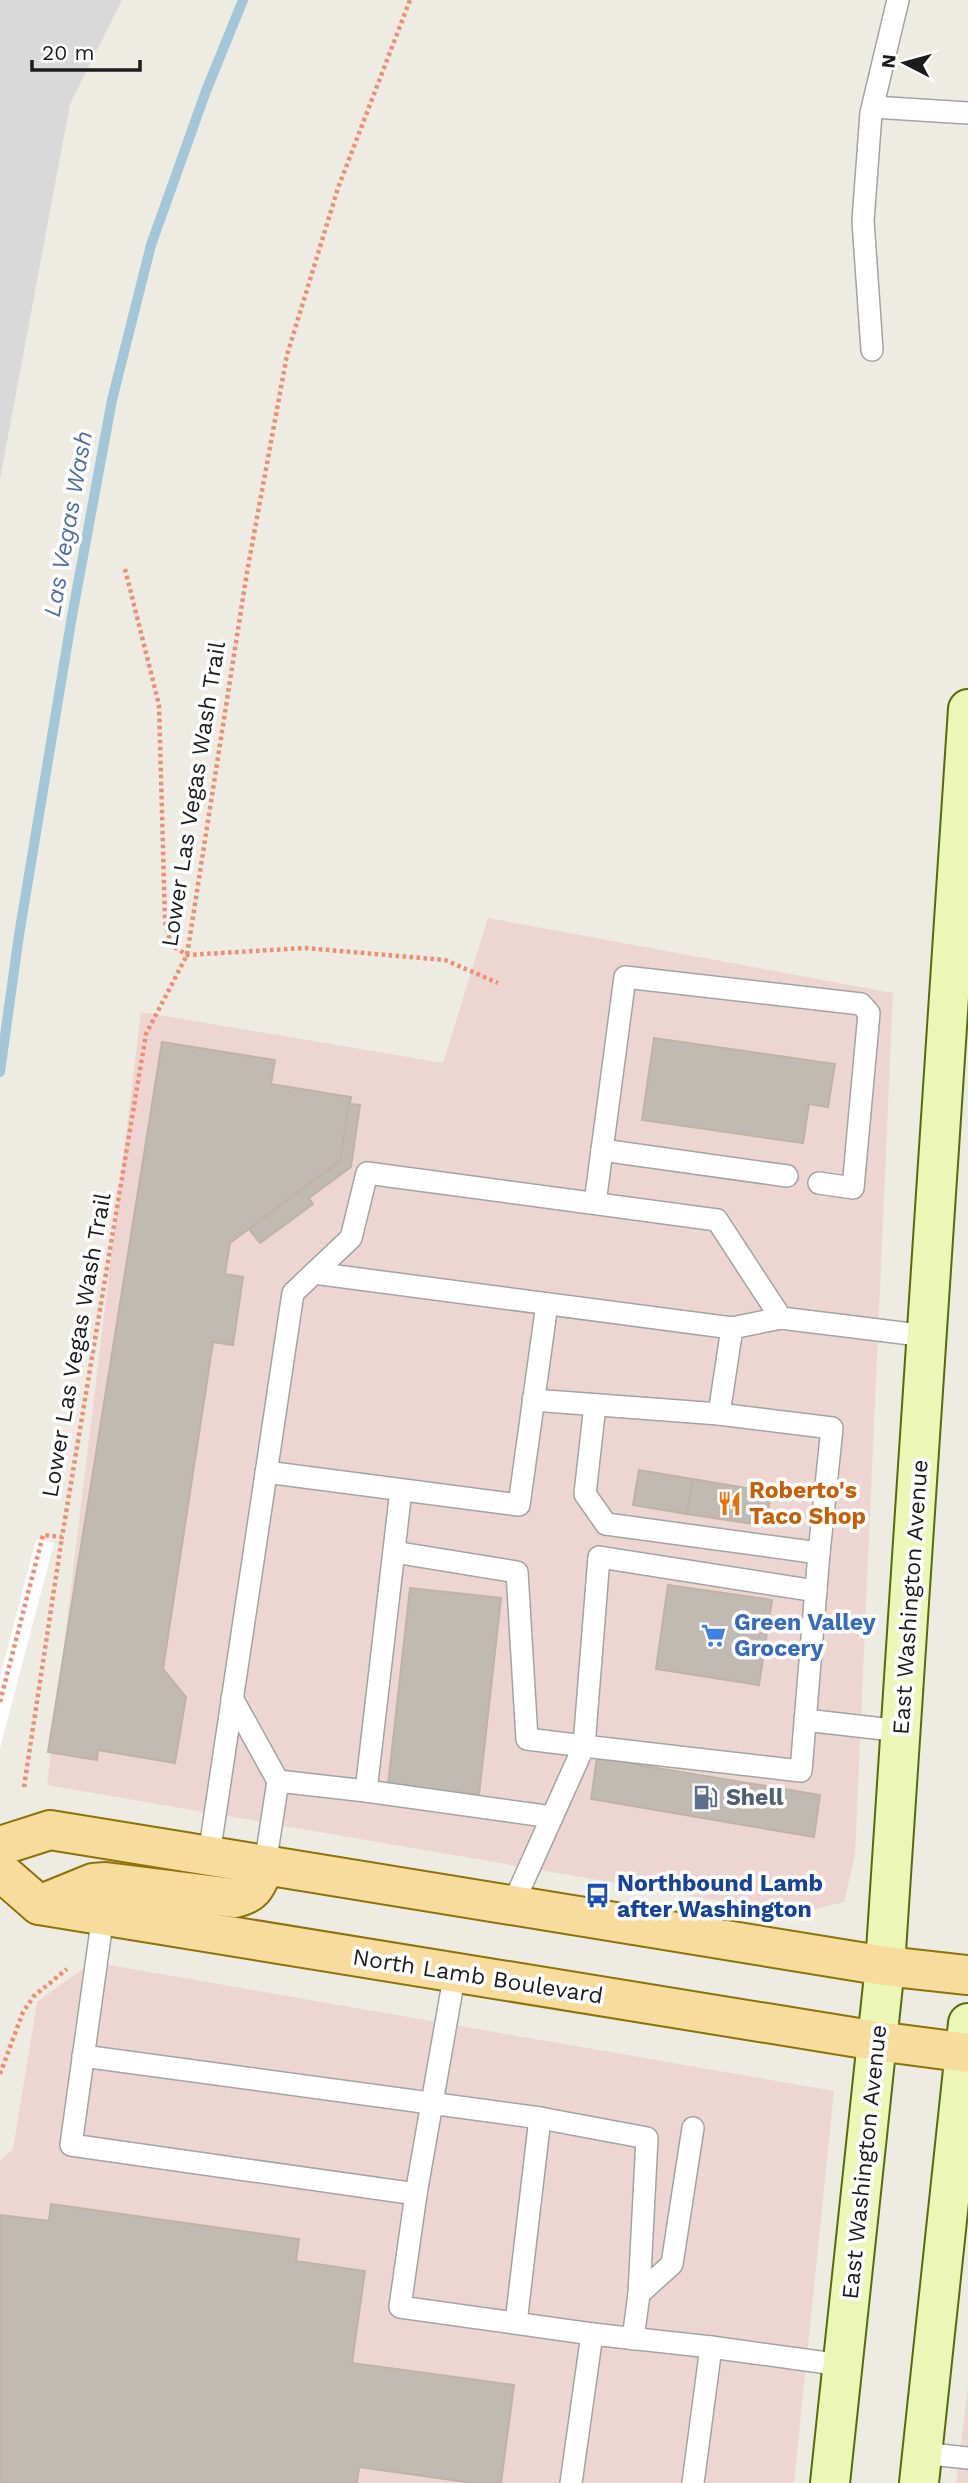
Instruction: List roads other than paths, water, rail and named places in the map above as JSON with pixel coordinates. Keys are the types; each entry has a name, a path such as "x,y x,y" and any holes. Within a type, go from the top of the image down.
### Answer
{"main road":[{"name":"East Washington Avenue","path":"830,2483 885,1966 968,709"},
{"path":"0,1846 50,1829 885,1966 968,1975"},
{"path":"0,1871 39,1905 93,1883 106,1882 234,1898 246,1896 255,1887 265,1865"},
{"name":"North Lamb Boulevard","path":"39,1905 877,2041 967,2043"},
{"path":"920,2468 967,2043"}],"lane":[{"path":"872,349 863,221 873,107 898,0"},
{"path":"873,107 968,113"},
{"path":"595,1203 625,977 861,1004 869,1013 853,1188 819,1183"},
{"path":"603,1150 787,1176"},
{"path":"208,1856 293,1293 351,1238 367,1172 717,1220 781,1318"},
{"path":"314,1273 732,1328 781,1318 927,1336"},
{"path":"266,1472 519,1505 547,1304"},
{"path":"719,1414 732,1328"},
{"path":"394,1552 517,1572 527,1739 801,1771 832,1428 719,1414 533,1400"},
{"path":"595,1405 585,1494 606,1524 819,1553"},
{"path":"366,1791 401,1490"},
{"path":"512,1906 584,1746 599,1557 816,1591"},
{"path":"232,1698 278,1781 265,1865"},
{"path":"805,1720 901,1731"},
{"path":"278,1781 552,1817"},
{"path":"103,1915 71,2144 416,2194"},
{"path":"455,1972 416,2194 400,2306 592,2334 842,2365"},
{"path":"83,2056 540,2118 647,2138 634,2339"},
{"path":"516,2323 540,2118"},
{"path":"639,2294 672,2264 693,2128"},
{"path":"571,2483 592,2334"},
{"path":"693,2483 712,2347"},
{"path":"920,2468 968,2458"}],"waterway":[{"name":"Las Vegas Wash","path":"0,1072 19,935 72,616 112,400 151,245 206,91 243,0"}],"place":[{"name":"Roberto's Taco Shop","path":"729,1503"},
{"name":"Green Valley Grocery","path":"714,1635"},
{"name":"Shell","path":"706,1797"},
{"name":"Northbound Lamb after Washington","path":"597,1896"}]}
